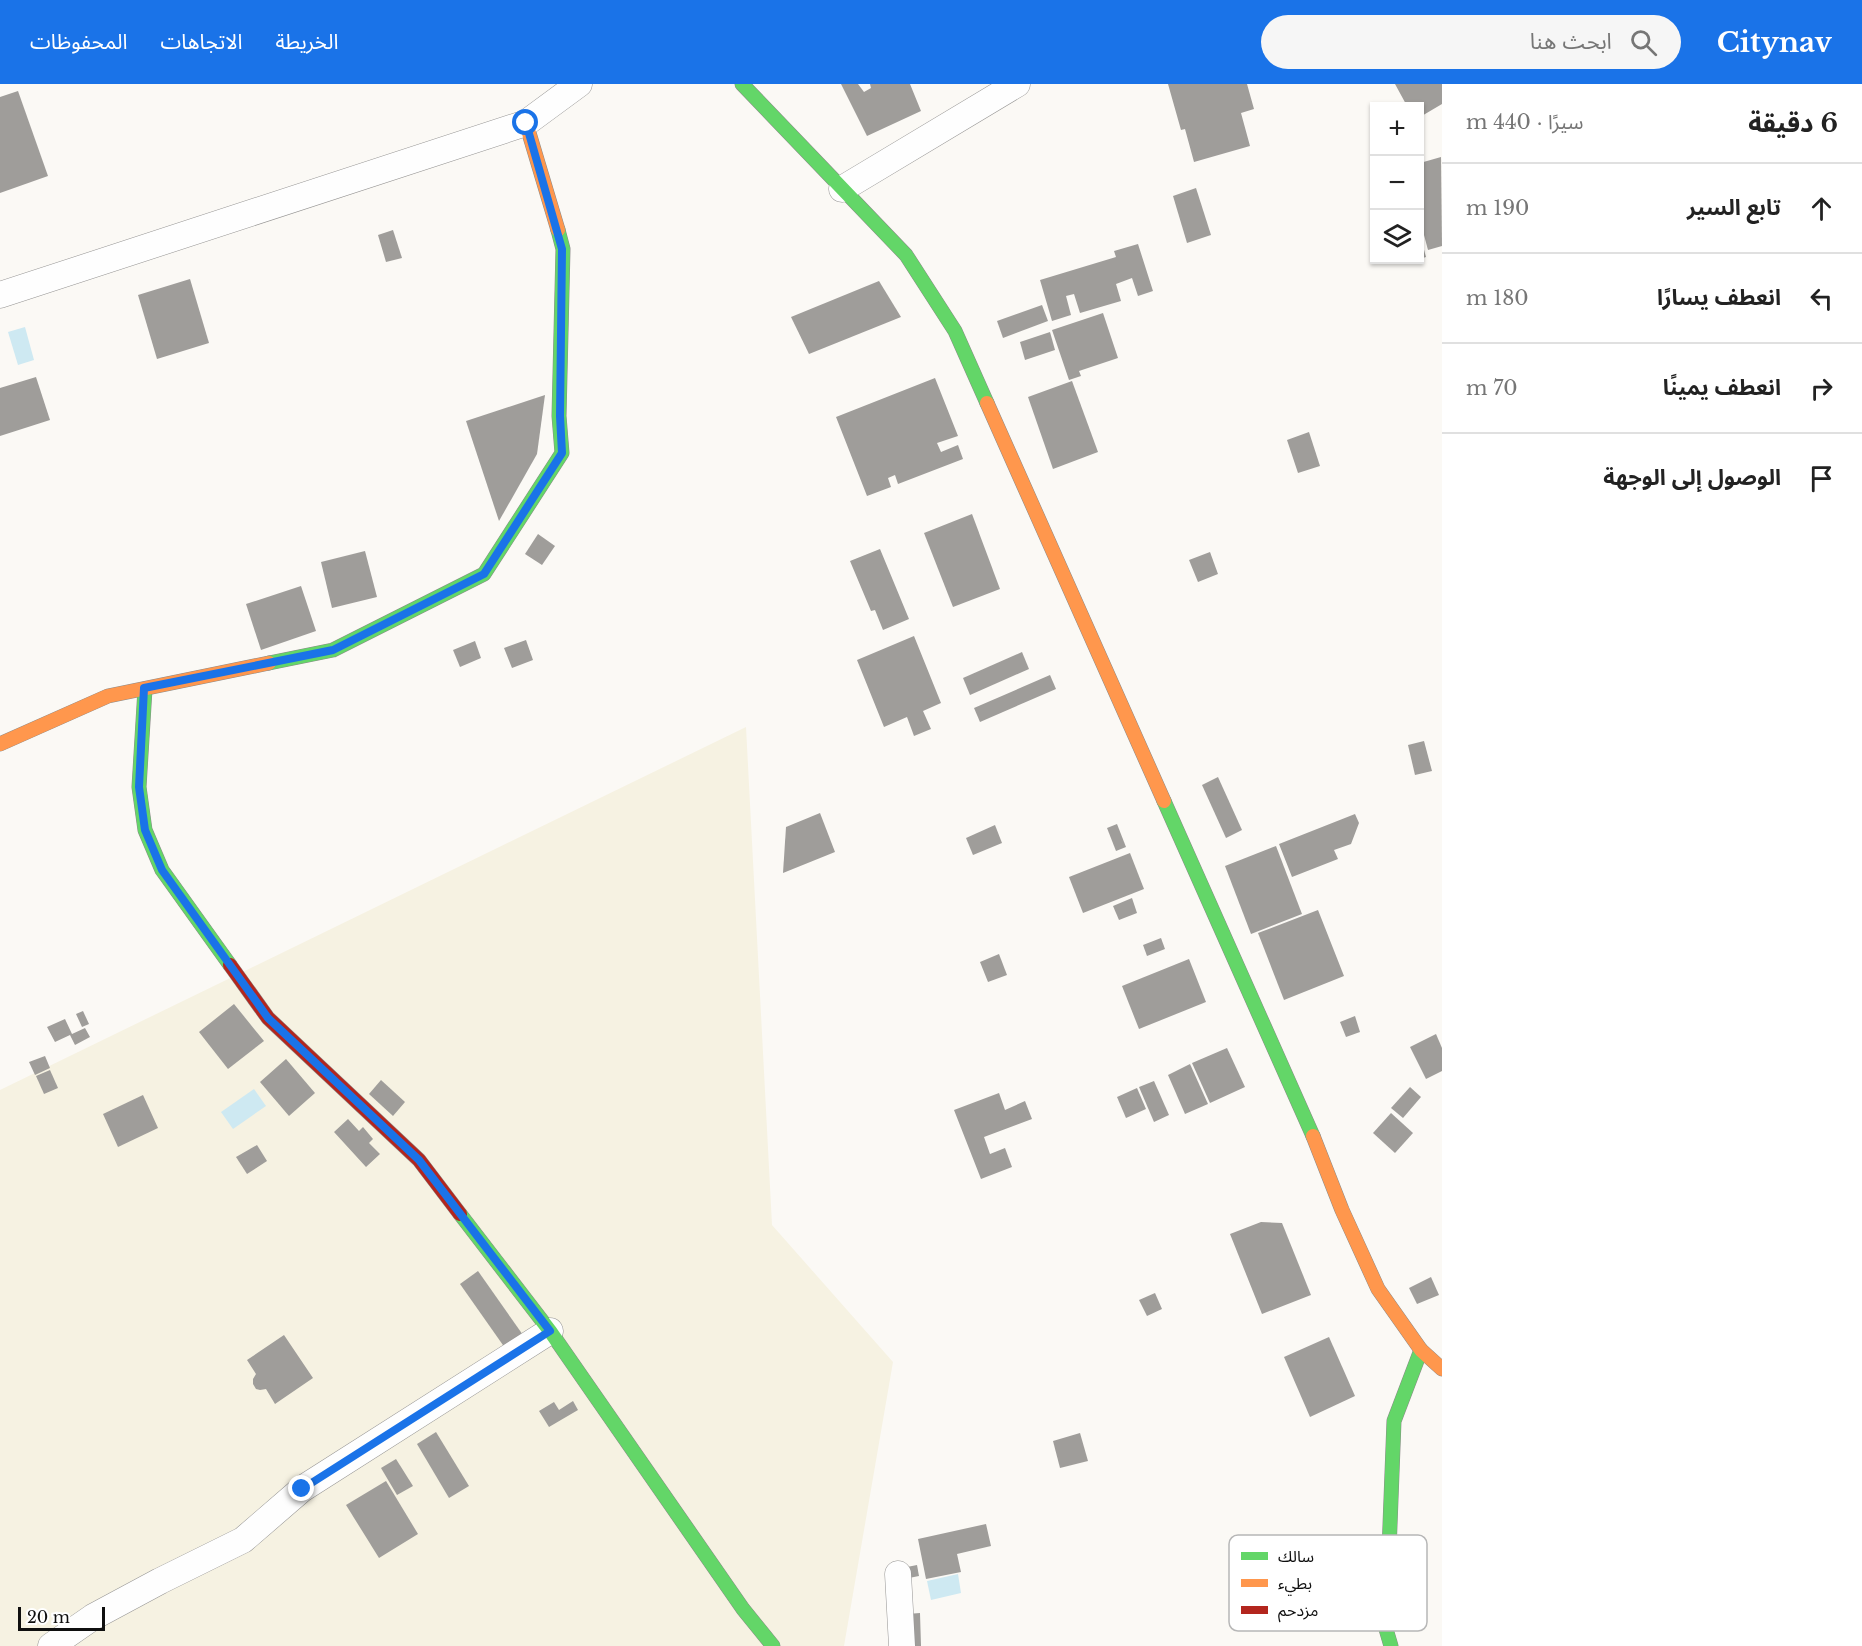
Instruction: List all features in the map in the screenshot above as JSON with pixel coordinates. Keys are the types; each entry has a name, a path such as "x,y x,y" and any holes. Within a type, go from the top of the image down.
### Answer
{"street":[{"path":"0,294 526,123 579,84"},
{"path":"742,84 906,255 955,331 1307,1122 1342,1210 1378,1289 1421,1350 1442,1370"},
{"path":"842,189 1017,84"},
{"path":"0,744 108,696 333,650 484,574 562,453 560,416 562,249 526,123"},
{"path":"144,688 139,787 145,830 162,870 268,1018 419,1160 550,1331 743,1609 772,1646"},
{"path":"51,1646 93,1617 243,1540 302,1489 550,1331"},
{"path":"1390,1535 1394,1421 1421,1350"},
{"path":"898,1574 902,1646"},
{"path":"1387,1631 1391,1646"}],"shaded area":[{"path":"746,727 772,1225 893,1362 844,1646 0,1646 0,1090"}],"water":[{"path":"25,327 34,360 18,365 8,332"},
{"path":"254,1089 266,1106 233,1129 221,1112"},
{"path":"958,1574 961,1593 931,1600 927,1581"}],"building":[{"path":"841,84 858,84 864,92 871,88 870,84 910,84 921,111 867,136"},
{"path":"1168,84 1247,84 1254,109 1241,113 1250,146 1194,162 1185,129 1181,130"},
{"path":"1395,84 1442,84 1442,104 1424,115 1424,102 1405,102"},
{"path":"18,91 48,176 0,193 0,97"},
{"path":"1441,157 1442,246 1428,250 1424,235 1424,162"},
{"path":"1196,188 1211,235 1187,243 1173,196"},
{"path":"393,230 402,258 386,262 378,235"},
{"path":"1138,244 1153,291 1138,296 1132,278 1116,284 1121,301 1080,313 1074,294 1066,296 1071,315 1052,321 1040,280 1116,257 1114,251"},
{"path":"190,279 209,343 157,359 138,295"},
{"path":"879,281 901,317 809,354 791,317"},
{"path":"1042,305 1048,321 1003,338 997,321"},
{"path":"1103,313 1118,358 1079,371 1081,376 1069,380 1052,330"},
{"path":"1050,332 1055,350 1025,360 1020,342"},
{"path":"36,377 50,420 0,436 0,388"},
{"path":"935,378 958,436 937,443 941,452 958,445 963,459 898,484 895,475 888,478 891,487 867,496 836,417"},
{"path":"1072,381 1098,452 1053,469 1028,397"},
{"path":"545,395 537,454 499,521 466,421"},
{"path":"1309,432 1320,466 1298,473 1287,440"},
{"path":"972,514 1000,589 953,607 924,533"},
{"path":"538,534 555,546 542,565 525,554"},
{"path":"880,549 909,619 883,630 875,610 871,611 850,561"},
{"path":"365,551 377,597 332,608 321,562"},
{"path":"1210,552 1218,574 1198,582 1189,560"},
{"path":"301,586 316,631 261,650 246,604"},
{"path":"914,636 941,703 923,711 931,729 914,736 907,717 884,727 857,660"},
{"path":"526,640 533,660 512,668 504,648"},
{"path":"475,641 481,658 460,667 453,650"},
{"path":"1022,652 1029,669 970,695 963,678"},
{"path":"1050,675 1056,689 980,722 974,708"},
{"path":"1424,741 1432,771 1415,775 1408,745"},
{"path":"1218,777 1242,830 1226,838 1202,785"},
{"path":"820,813 835,852 783,873 786,827"},
{"path":"1355,814 1359,823 1351,844 1334,850 1338,859 1292,877 1279,844"},
{"path":"1117,824 1126,847 1116,851 1107,828"},
{"path":"995,825 1002,843 973,855 966,838"},
{"path":"1276,846 1302,914 1251,934 1225,866"},
{"path":"1130,853 1144,889 1083,913 1069,877"},
{"path":"1132,898 1137,913 1119,920 1113,906"},
{"path":"1318,910 1344,976 1284,1000 1258,933"},
{"path":"1161,938 1165,949 1147,956 1143,945"},
{"path":"999,954 1007,975 988,982 980,962"},
{"path":"1189,959 1206,1002 1139,1029 1122,986"},
{"path":"234,1004 264,1041 228,1069 199,1032"},
{"path":"83,1011 89,1024 82,1027 76,1014"},
{"path":"1355,1016 1360,1032 1346,1037 1340,1022"},
{"path":"65,1019 72,1034 85,1028 90,1037 75,1045 70,1035 55,1042 47,1027"},
{"path":"1436,1034 1442,1048 1442,1071 1426,1079 1410,1047"},
{"path":"1227,1048 1245,1087 1210,1103 1192,1063"},
{"path":"45,1056 50,1068 35,1075 29,1062"},
{"path":"286,1059 315,1093 289,1116 260,1082"},
{"path":"1190,1064 1208,1104 1185,1114 1168,1075"},
{"path":"50,1070 58,1088 44,1094 36,1076"},
{"path":"381,1080 405,1102 393,1116 369,1094"},
{"path":"1154,1081 1169,1115 1154,1122 1139,1087"},
{"path":"1410,1087 1421,1097 1403,1118 1391,1108"},
{"path":"1137,1088 1146,1109 1126,1118 1117,1097"},
{"path":"999,1093 1005,1110 1025,1101 1032,1119 984,1137 990,1154 1005,1148 1012,1167 981,1179 954,1110"},
{"path":"143,1095 158,1128 118,1147 103,1114"},
{"path":"1391,1113 1413,1133 1395,1153 1373,1133"},
{"path":"348,1119 359,1131 363,1127 373,1139 369,1143 380,1154 366,1167 334,1132"},
{"path":"257,1145 267,1161 247,1174 236,1157"},
{"path":"1261,1222 1282,1223 1311,1295 1262,1314 1230,1234"},
{"path":"478,1271 523,1335 505,1348 460,1284"},
{"path":"1431,1277 1439,1295 1417,1304 1409,1288"},
{"path":"1155,1293 1162,1309 1147,1316 1139,1300"},
{"path":"284,1335 313,1378 275,1404 266,1389 256,1389 253,1379 256,1374 247,1360"},
{"path":"1329,1337 1355,1396 1310,1417 1284,1357"},
{"path":"573,1401 578,1410 549,1427 539,1411 554,1402 559,1410"},
{"path":"436,1432 469,1486 449,1498 417,1444"},
{"path":"1080,1433 1088,1461 1060,1468 1053,1441"},
{"path":"396,1459 413,1486 397,1495 381,1468"},
{"path":"386,1481 418,1534 379,1558 346,1505"},
{"path":"986,1524 991,1546 957,1554 961,1572 926,1579 918,1539"},
{"path":"917,1565 919,1576 909,1578 907,1567"},
{"path":"920,1613 921,1646 908,1646 907,1614"}],"traffic: fast":[{"path":"742,84 906,255 955,331 987,403"},
{"path":"269,663 333,650 484,574 562,453 559,416 563,249 558,230"},
{"path":"145,689 139,787 145,830 162,870 230,965"},
{"path":"1164,801 1313,1136"},
{"path":"460,1214 550,1331 743,1609 773,1646"},
{"path":"1390,1535 1394,1421 1421,1350"},
{"path":"1387,1631 1391,1646"}],"traffic: slow":[{"path":"526,123 558,230"},
{"path":"987,403 1164,801"},
{"path":"0,744 108,696 269,663"},
{"path":"1313,1136 1342,1210 1378,1289 1421,1350 1442,1369"}],"traffic: jam":[{"path":"230,965 268,1018 419,1160 460,1214"}],"route":[{"path":"302,1489 550,1331 419,1160 268,1018 162,870 145,830 139,787 144,688 333,650 484,574 562,453 560,416 562,249 526,123"}]}
